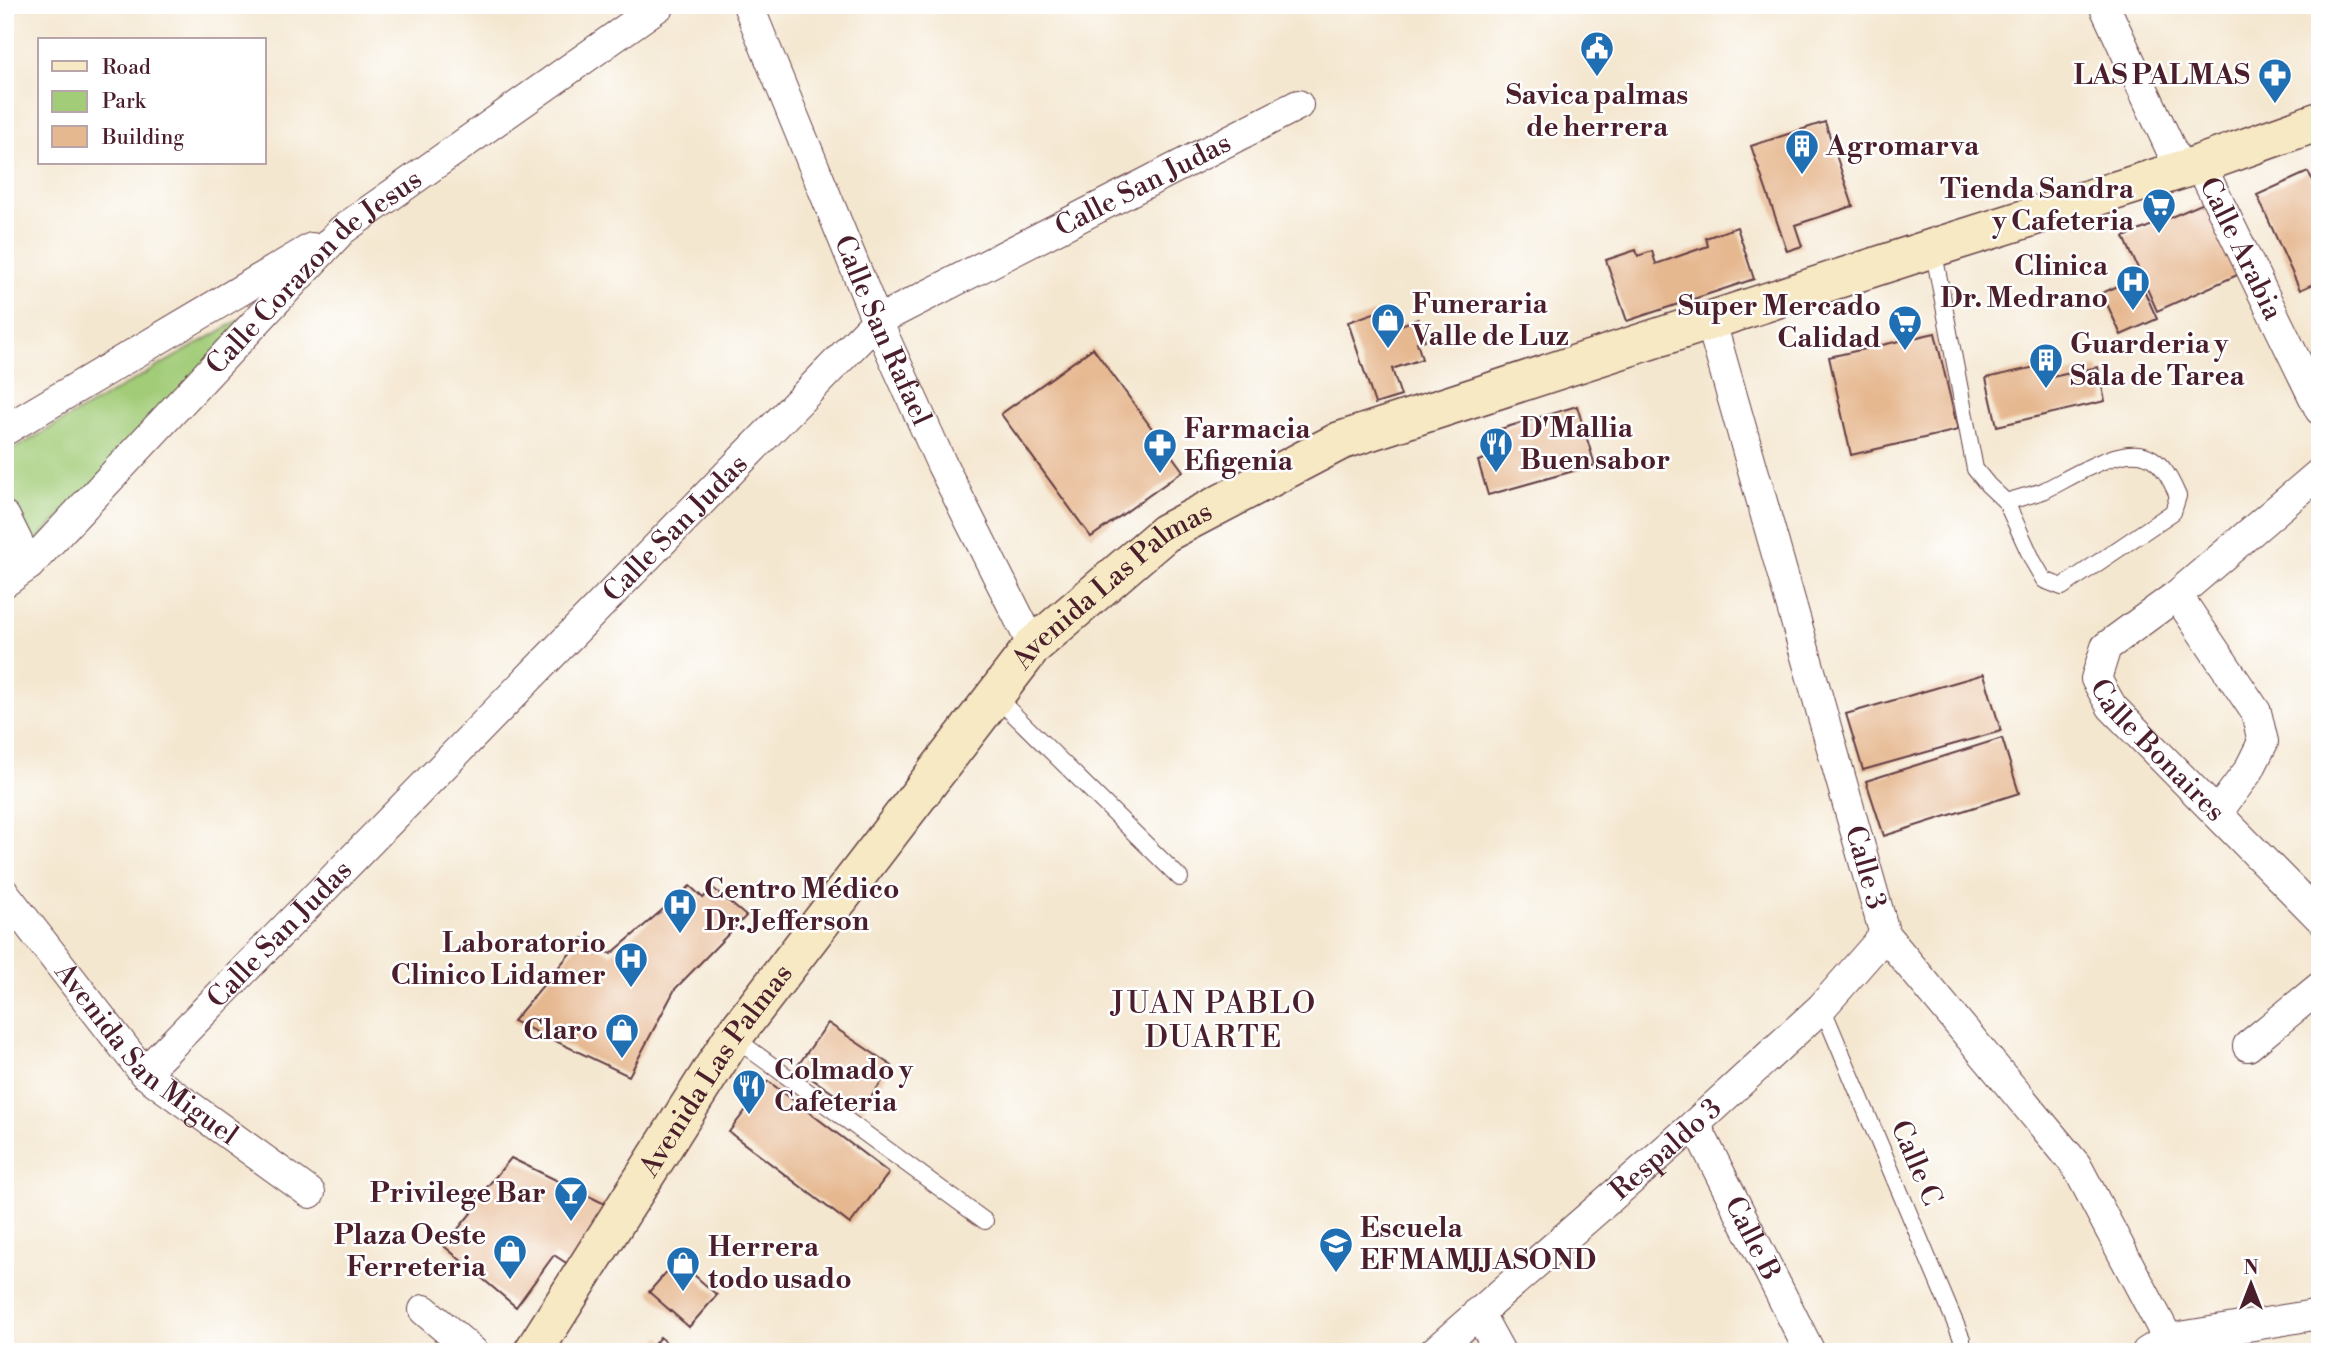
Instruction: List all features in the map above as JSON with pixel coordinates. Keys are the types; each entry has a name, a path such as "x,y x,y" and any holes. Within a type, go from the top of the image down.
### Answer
{"street":[{"name":"Calle Corazon de Jesus","path":"17,574 342,230 660,5"},
{"name":"Calle San Rafael","path":"748,5 877,321 942,465 1033,646"},
{"name":"Calle Arabia","path":"2104,5 2320,410"},
{"name":"Calle San Judas","path":"144,1073 877,321 1298,105"},
{"name":"Avenida Las Palmas","path":"533,1352 733,1037 1033,646 1165,533 1340,441 2190,167 2320,121"},
{"path":"5,430 342,230"},
{"name":"Calle 3","path":"1712,322 1885,935 2077,1165 2157,1345"},
{"name":"Calle Bonaires","path":"2320,473 2177,595 2106,648 2096,679 2112,707 2320,918"},
{"path":"5,517 17,574"},
{"path":"2177,595 2256,712 2263,742 2249,770 2217,813"},
{"name":"Avenida San Miguel","path":"5,894 144,1073 310,1193"},
{"name":"Respaldo 3","path":"1434,1352 1695,1124 1822,1007 1885,935"},
{"path":"2248,1046 2320,987"},
{"name":"Calle B","path":"1695,1124 1810,1352"},
{"path":"424,1310 473,1352"},
{"path":"1478,1312 1500,1352"},
{"path":"2157,1345 2198,1343 2320,1314"}],"lane":[{"path":"1933,248 1975,468 2006,502 2044,580 2062,587 2173,512 2178,496 2166,473 2150,457 2129,454 2102,462 2041,491 2006,502"},
{"path":"995,696 1180,878"},
{"name":"Calle C","path":"1822,1007 1962,1339"},
{"path":"733,1037 985,1221"}],"green space":[{"path":"278,298 34,543 5,481 5,454"}],"building":[{"name":"Agromarva","path":"1825,122 1853,206 1795,225 1802,246 1787,251 1751,146"},
{"path":"2308,172 2316,185 2320,184 2320,281 2300,290 2257,195"},
{"path":"2211,200 2244,272 2157,311 2124,237"},
{"path":"1737,227 1754,279 1627,321 1606,260 1636,250 1638,256 1652,251 1656,264 1708,246 1706,238"},
{"name":"Clinica Dr. Medrano","path":"2138,277 2157,319 2121,335 2102,293"},
{"name":"Funeraria Valle de Luz","path":"1388,308 1395,327 1418,319 1425,340 1417,342 1422,359 1392,369 1401,396 1375,404 1348,322"},
{"path":"1935,333 1958,430 1851,455 1829,357"},
{"path":"1093,348 1183,471 1091,537 1001,414"},
{"name":"Guarderia y Sala de Tarea","path":"2049,364 2052,377 2098,367 2105,401 1997,426 1986,378"},
{"path":"1577,406 1595,465 1488,495 1478,461 1504,453 1497,430"},
{"path":"1984,674 2001,731 1863,770 1846,714"},
{"path":"2002,738 2019,793 1884,836 1866,781"},
{"path":"690,886 703,898 713,888 746,916 675,989 629,1076 513,1021 583,938 611,954"},
{"path":"828,1023 892,1066 861,1112 796,1068"},
{"path":"768,1081 889,1173 850,1224 729,1132"},
{"path":"511,1158 609,1206 574,1268 554,1255 516,1307 444,1246 476,1207 473,1204"},
{"name":"Herrera todo usado","path":"677,1260 717,1295 689,1327 649,1292"},
{"path":"660,1337 678,1352 648,1352"}],"place":[{"name":"Savica palmas de herrera","path":"1597,78"},
{"name":"LAS PALMAS","path":"2275,105"},
{"name":"Agromarva","path":"1802,176"},
{"name":"Tienda Sandra y Cafeteria","path":"2159,235"},
{"name":"Clinica Dr. Medrano","path":"2133,312"},
{"name":"Funeraria Valle de Luz","path":"1388,350"},
{"name":"Super Mercado Calidad","path":"1905,352"},
{"name":"Guarderia y Sala de Tarea","path":"2046,390"},
{"name":"D'Mallia Buen sabor","path":"1496,474"},
{"name":"Farmacia Efigenia","path":"1160,475"},
{"name":"Centro Médico Dr. Jefferson","path":"680,935"},
{"name":"Laboratorio Clinico Lidamer","path":"631,989"},
{"name":"Claro","path":"622,1060"},
{"name":"Colmado y Cafeteria","path":"749,1116"},
{"name":"Privilege Bar","path":"571,1223"},
{"name":"Escuela EFMAMJJASOND","path":"1336,1274"},
{"name":"Plaza Oeste Ferreteria","path":"510,1281"},
{"name":"Herrera todo usado","path":"683,1293"}],"district":[{"name":"JUAN PABLO DUARTE","path":"1214,1021"}]}
